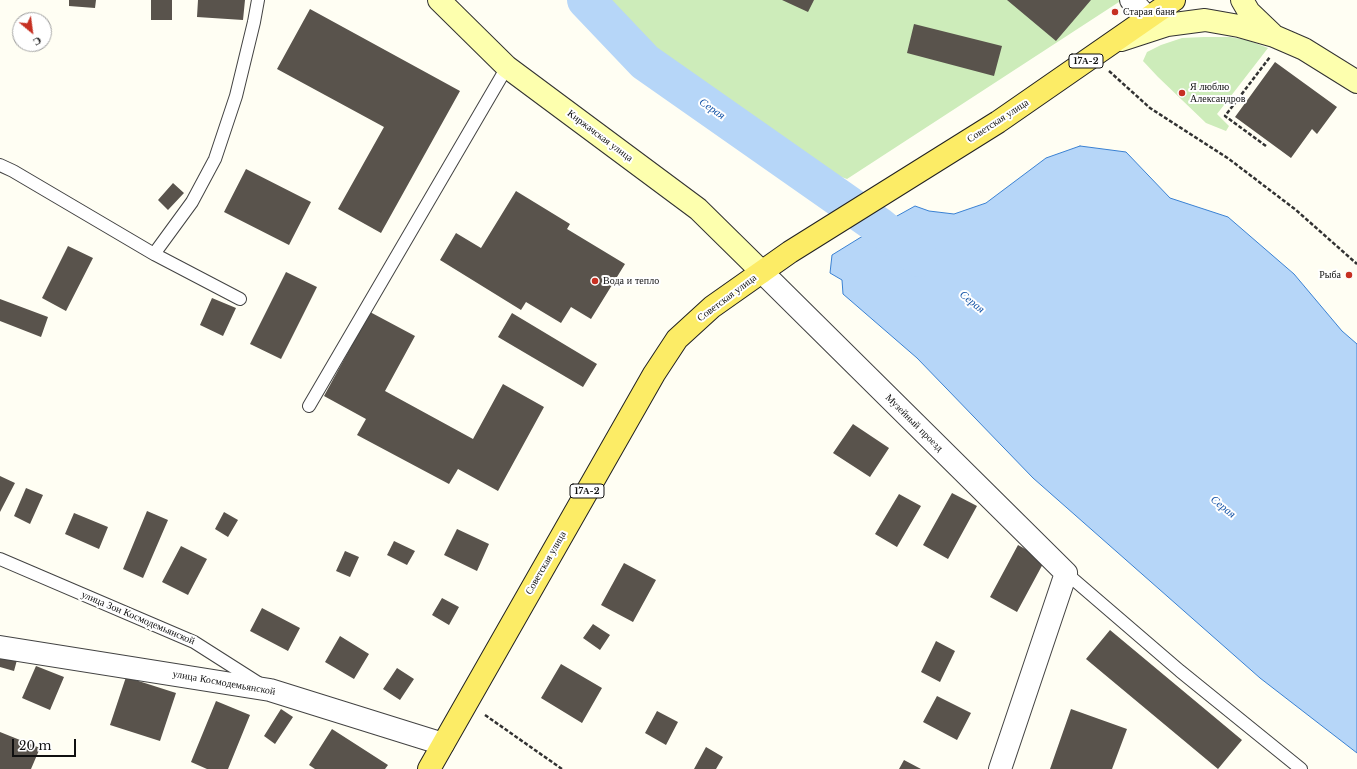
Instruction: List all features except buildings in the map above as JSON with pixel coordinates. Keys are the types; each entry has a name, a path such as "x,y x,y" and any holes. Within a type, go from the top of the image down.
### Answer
{"main road":[{"name":"Советская улица","path":"429,769 654,374 677,339 712,307 790,252 998,122 1174,0"}],"street":[{"name":"Киржачская улица","path":"438,0 507,67 698,210 762,272"},
{"path":"1131,0 1148,18"},
{"path":"1242,0 1249,12 1274,44"},
{"path":"1115,42 1167,25 1205,20 1239,26 1274,44 1304,49 1357,82"},
{"name":"Музейный проезд","path":"762,272 1066,573"},
{"path":"1000,769 1066,573"},
{"name":"улица Космодемьянской","path":"0,647 270,690 443,744"}],"lane":[{"path":"154,254 192,202 215,159 236,96 258,0"},
{"path":"309,406 507,67"},
{"path":"0,165 14,171 154,254 240,300"},
{"name":"улица Зои Космодемьянской","path":"0,559 194,642 270,690"},
{"path":"1066,573 1180,671 1301,769"}],"path":[{"path":"1266,146 1225,116 1274,44"},
{"path":"1106,68 1150,108 1229,159 1290,206 1357,264"},
{"path":"483,714 562,769"}],"green space":[{"path":"602,0 1122,0 847,179 773,152 681,72"},
{"path":"1230,37 1247,40 1268,48 1217,114 1229,126 1226,131 1206,123 1143,61 1147,52 1161,45 1182,38"}],"water":[{"path":"1080,146 1126,152 1170,198 1228,217 1294,274 1342,331 1357,344 1357,753 1260,678 1033,478 917,358 843,294 842,280 830,273 832,255 915,206 929,211 954,214 986,203 1046,158"}],"waterway":[{"name":"Серая","path":"586,0 645,62 879,226 919,258"}],"place":[{"name":"Старая баня","path":"1115,12"},
{"name":"Я люблю Александров","path":"1182,93"},
{"name":"Рыба","path":"1349,275"},
{"name":"Вода и тепло","path":"595,281"}]}
